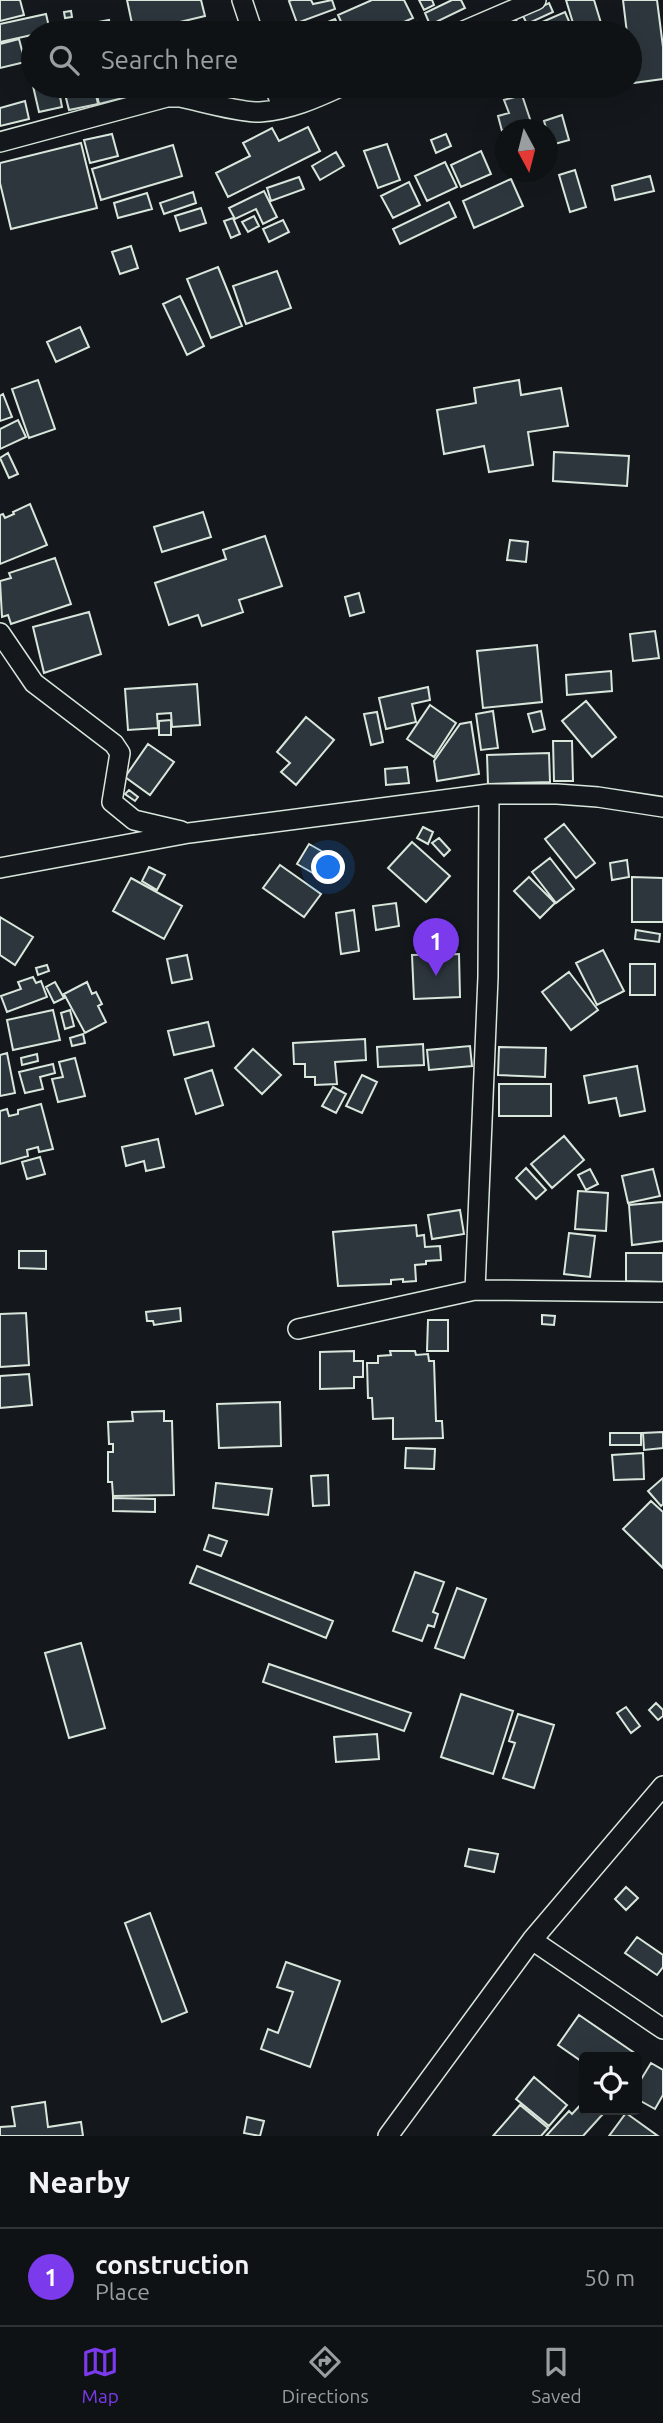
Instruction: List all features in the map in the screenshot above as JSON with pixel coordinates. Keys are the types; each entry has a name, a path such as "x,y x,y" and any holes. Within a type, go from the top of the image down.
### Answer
{"street":[{"path":"242,0 249,21"},
{"path":"487,21 536,0"},
{"path":"0,142 163,98"},
{"path":"185,98 257,112 283,108 315,98"},
{"path":"279,98 283,108"},
{"path":"0,633 34,683 114,744 120,753 112,802 134,820 188,833"},
{"path":"475,1290 488,977 489,794"},
{"path":"0,869 188,833 489,794 571,795 663,807"},
{"path":"298,1329 475,1290 663,1292"},
{"path":"388,2136 532,1940 663,1786"},
{"path":"532,1940 663,2029"}],"building":[{"path":"0,0 20,0 24,15 0,21"},
{"path":"127,0 201,0 205,16 184,21 131,21"},
{"path":"311,0 313,4 332,0 335,9 296,21 289,1"},
{"path":"372,0 404,0 413,18 406,21 341,21 338,15"},
{"path":"419,0 432,0 434,5 424,10"},
{"path":"452,0 461,0 465,8 438,21 428,21 425,13"},
{"path":"566,0 594,0 600,21 572,21"},
{"path":"623,0 657,0 663,47 663,79 642,82 642,21 626,21"},
{"path":"549,3 553,12 534,21 526,21 523,16"},
{"path":"71,11 72,17 65,18 64,12"},
{"path":"565,12 569,21 544,21"},
{"path":"46,14 48,21 21,21 21,37 0,42 0,24"},
{"path":"19,39 21,63 0,68 0,44"},
{"path":"36,98 60,98 62,107 39,112"},
{"path":"66,98 97,98 98,104 69,110"},
{"path":"98,98 123,98 99,104"},
{"path":"523,98 530,119 499,119 498,116 509,113 504,100"},
{"path":"25,101 29,119 0,126 0,108"},
{"path":"562,115 569,140 558,143 558,119 550,119"},
{"path":"308,127 320,151 228,197 216,173 250,156 243,143 272,128 279,141"},
{"path":"112,134 118,156 90,163 84,140"},
{"path":"446,134 451,146 436,153 431,140"},
{"path":"81,143 97,208 11,229 0,183 0,163"},
{"path":"387,144 400,180 378,188 364,151"},
{"path":"173,145 182,176 101,200 92,169"},
{"path":"481,151 491,174 461,187 451,165"},
{"path":"336,152 344,166 320,180 312,166"},
{"path":"445,162 457,187 427,201 415,176"},
{"path":"575,170 586,207 570,212 559,175"},
{"path":"650,176 654,191 615,200 612,186"},
{"path":"299,177 304,189 271,201 267,188"},
{"path":"409,182 420,205 393,218 381,196"},
{"path":"504,182 512,182 523,206 474,228 463,201"},
{"path":"264,191 277,217 263,224 256,209 235,219 229,208"},
{"path":"193,192 196,203 164,214 160,203"},
{"path":"147,193 152,209 118,218 114,203"},
{"path":"449,202 456,217 400,244 393,229"},
{"path":"201,208 206,223 180,231 175,216"},
{"path":"254,216 259,226 248,232 242,222"},
{"path":"233,218 240,234 231,238 224,221"},
{"path":"283,220 289,232 269,242 263,229"},
{"path":"131,246 138,268 120,274 112,252"},
{"path":"218,267 242,326 211,338 187,279"},
{"path":"277,271 291,308 246,324 233,286"},
{"path":"180,296 204,346 187,355 163,304"},
{"path":"80,327 89,347 56,362 47,342"},
{"path":"38,380 55,429 29,438 12,389"},
{"path":"519,380 521,395 561,388 568,426 528,432 533,465 489,472 484,446 444,454 437,410 476,403 474,388"},
{"path":"3,394 12,417 0,421 0,396"},
{"path":"18,420 26,437 0,449 0,429"},
{"path":"554,452 629,456 627,486 553,481"},
{"path":"8,453 18,474 9,478 0,458"},
{"path":"30,504 47,545 0,564 0,515 3,514 5,518"},
{"path":"203,512 211,537 162,552 154,527"},
{"path":"265,536 282,586 239,600 243,612 202,626 198,615 169,625 155,583 226,559 223,550"},
{"path":"510,540 528,542 526,562 507,560"},
{"path":"55,558 71,604 11,624 8,615 2,617 0,581 11,578 9,573"},
{"path":"359,593 364,612 350,616 345,597"},
{"path":"89,612 101,654 44,673 33,627"},
{"path":"655,631 659,658 633,661 630,634"},
{"path":"537,645 542,702 483,708 477,651"},
{"path":"611,671 612,691 567,695 566,675"},
{"path":"197,684 200,725 172,727 171,713 157,714 158,728 128,730 125,689"},
{"path":"428,687 430,700 412,704 416,722 386,729 379,698"},
{"path":"586,701 616,737 592,757 562,721"},
{"path":"430,705 456,723 434,757 407,739"},
{"path":"493,711 498,748 481,750 476,714"},
{"path":"541,711 545,729 533,732 528,714"},
{"path":"377,712 383,742 371,745 364,714"},
{"path":"306,717 334,740 296,785 281,772 290,763 277,752"},
{"path":"171,720 171,735 159,735 159,721"},
{"path":"471,722 479,774 437,781 434,761 460,724"},
{"path":"553,741 572,741 573,781 554,781"},
{"path":"148,744 174,762 150,795 125,777"},
{"path":"549,753 550,782 488,784 487,755"},
{"path":"407,767 409,783 386,785 385,769"},
{"path":"129,790 138,797 135,801 125,794"},
{"path":"564,824 595,863 576,878 545,839"},
{"path":"423,827 433,832 428,844 417,838"},
{"path":"439,838 450,850 444,856 432,843"},
{"path":"412,842 450,876 426,902 388,868"},
{"path":"309,844 332,857 326,866 331,869 325,880 297,864"},
{"path":"550,858 574,889 556,903 532,872"},
{"path":"627,860 629,877 612,880 610,863"},
{"path":"280,865 321,894 304,917 263,888"},
{"path":"149,867 165,875 157,890 142,881"},
{"path":"529,877 555,903 540,918 514,891"},
{"path":"632,877 663,878 663,922 632,922"},
{"path":"131,878 182,906 164,939 113,911"},
{"path":"396,903 399,926 376,930 373,906"},
{"path":"354,910 359,951 341,954 336,913"},
{"path":"0,917 33,937 15,965 0,955"},
{"path":"636,930 660,934 659,942 635,939"},
{"path":"603,950 624,991 597,1005 576,963"},
{"path":"459,954 460,997 414,999 412,955"},
{"path":"187,955 192,979 172,983 167,959"},
{"path":"630,964 655,964 655,995 630,995"},
{"path":"47,965 49,971 38,975 36,968"},
{"path":"569,972 598,1010 571,1030 542,992"},
{"path":"33,977 36,983 41,981 47,997 7,1012 1,996 21,989 18,982"},
{"path":"55,982 64,998 54,1003 46,987"},
{"path":"87,982 92,994 96,992 102,1004 98,1006 106,1022 85,1033 64,994"},
{"path":"53,1010 60,1040 13,1050 7,1020"},
{"path":"70,1010 74,1026 65,1029 61,1013"},
{"path":"208,1022 214,1046 174,1055 168,1031"},
{"path":"83,1034 85,1043 72,1046 70,1038"},
{"path":"365,1039 366,1060 335,1062 337,1084 315,1085 315,1077 305,1077 305,1064 294,1064 293,1043"},
{"path":"423,1044 424,1065 378,1067 377,1047"},
{"path":"470,1046 472,1066 429,1070 427,1050"},
{"path":"499,1047 546,1048 545,1077 498,1075"},
{"path":"253,1049 281,1075 262,1094 235,1068"},
{"path":"7,1053 15,1093 0,1096 0,1055"},
{"path":"37,1054 38,1061 22,1065 21,1058"},
{"path":"75,1058 85,1096 58,1102 52,1079 63,1077 59,1062"},
{"path":"53,1064 55,1073 40,1077 43,1089 25,1093 19,1072"},
{"path":"637,1066 645,1111 620,1116 616,1098 589,1103 584,1076"},
{"path":"212,1070 223,1105 196,1114 185,1079"},
{"path":"362,1075 377,1082 362,1113 346,1106"},
{"path":"499,1084 551,1084 551,1116 499,1116"},
{"path":"333,1087 346,1094 336,1113 322,1106"},
{"path":"41,1104 53,1149 39,1152 38,1147 27,1150 28,1156 0,1164 0,1111 7,1109 9,1116 18,1114 18,1110"},
{"path":"564,1136 584,1160 552,1188 531,1164"},
{"path":"158,1139 164,1167 146,1171 144,1161 126,1166 122,1147"},
{"path":"40,1157 45,1174 27,1179 22,1162"},
{"path":"526,1168 546,1190 536,1199 516,1178"},
{"path":"590,1169 598,1184 586,1190 578,1175"},
{"path":"653,1169 660,1196 628,1203 622,1176"},
{"path":"578,1191 608,1193 606,1231 575,1229"},
{"path":"663,1202 663,1241 632,1245 629,1205"},
{"path":"460,1210 464,1234 432,1239 428,1215"},
{"path":"416,1225 417,1236 424,1235 425,1247 440,1246 441,1260 415,1265 416,1281 403,1282 403,1279 391,1280 391,1284 338,1286 333,1232"},
{"path":"569,1233 595,1236 590,1277 564,1274"},
{"path":"19,1251 46,1251 46,1269 19,1268"},
{"path":"626,1253 663,1253 663,1282 626,1281"},
{"path":"180,1308 181,1321 154,1325 153,1321 147,1321 146,1312"},
{"path":"26,1313 29,1365 0,1367 0,1314"},
{"path":"542,1315 555,1316 554,1325 542,1324"},
{"path":"428,1320 448,1320 448,1351 427,1351"},
{"path":"354,1351 354,1361 363,1361 363,1377 354,1377 354,1388 320,1389 320,1352"},
{"path":"390,1351 415,1351 416,1355 428,1354 429,1361 434,1361 436,1421 442,1421 443,1438 393,1439 393,1418 373,1419 372,1398 368,1398 367,1363 378,1363 378,1356 391,1355"},
{"path":"29,1374 32,1405 0,1408 0,1376"},
{"path":"280,1402 281,1446 219,1448 217,1404"},
{"path":"164,1411 164,1421 172,1421 174,1495 113,1496 112,1482 108,1482 108,1452 113,1452 113,1444 109,1444 108,1422 133,1421 132,1412"},
{"path":"663,1432 663,1448 644,1450 643,1433"},
{"path":"610,1433 641,1433 641,1445 610,1445"},
{"path":"406,1448 435,1449 434,1469 405,1468"},
{"path":"643,1453 644,1479 614,1480 612,1455"},
{"path":"328,1475 329,1505 313,1506 311,1476"},
{"path":"663,1478 663,1504 661,1506 648,1491"},
{"path":"216,1483 272,1489 268,1515 213,1508"},
{"path":"113,1498 155,1499 155,1512 113,1511"},
{"path":"651,1501 663,1512 663,1568 623,1529"},
{"path":"209,1535 227,1541 221,1556 204,1550"},
{"path":"197,1566 333,1621 326,1638 190,1583"},
{"path":"415,1572 444,1582 433,1612 438,1614 434,1627 428,1625 422,1641 393,1631"},
{"path":"457,1588 486,1599 464,1658 435,1648"},
{"path":"81,1643 105,1728 69,1738 45,1653"},
{"path":"269,1664 411,1713 404,1731 263,1682"},
{"path":"461,1694 513,1711 493,1774 441,1757"},
{"path":"656,1703 663,1710 663,1716 658,1720 649,1710"},
{"path":"626,1707 640,1726 631,1733 617,1713"},
{"path":"518,1714 554,1725 534,1788 503,1778 515,1743 509,1741"},
{"path":"377,1734 379,1759 336,1762 334,1737"},
{"path":"469,1849 498,1854 494,1872 465,1866"},
{"path":"626,1887 638,1898 626,1910 615,1899"},
{"path":"150,1913 187,2012 162,2022 125,1923"},
{"path":"637,1937 663,1955 663,1967 657,1975 625,1953"},
{"path":"286,1962 340,1981 310,2067 261,2049 268,2029 278,2033 293,1992 277,1987"},
{"path":"579,2015 633,2052 579,2052 579,2060 558,2045"},
{"path":"651,2063 663,2070 663,2095 655,2109 642,2102 642,2078"},
{"path":"534,2077 567,2105 549,2126 516,2099"},
{"path":"45,2102 48,2127 81,2122 83,2136 0,2136 0,2127 15,2126 12,2107"},
{"path":"520,2105 548,2128 541,2136 493,2136"},
{"path":"579,2106 579,2115 602,2115 583,2136 546,2136 569,2111 572,2114"},
{"path":"625,2115 629,2115 658,2136 609,2136"},
{"path":"247,2117 264,2121 260,2136 244,2133"}],"place":[{"name":"construction","path":"436,976"}]}
